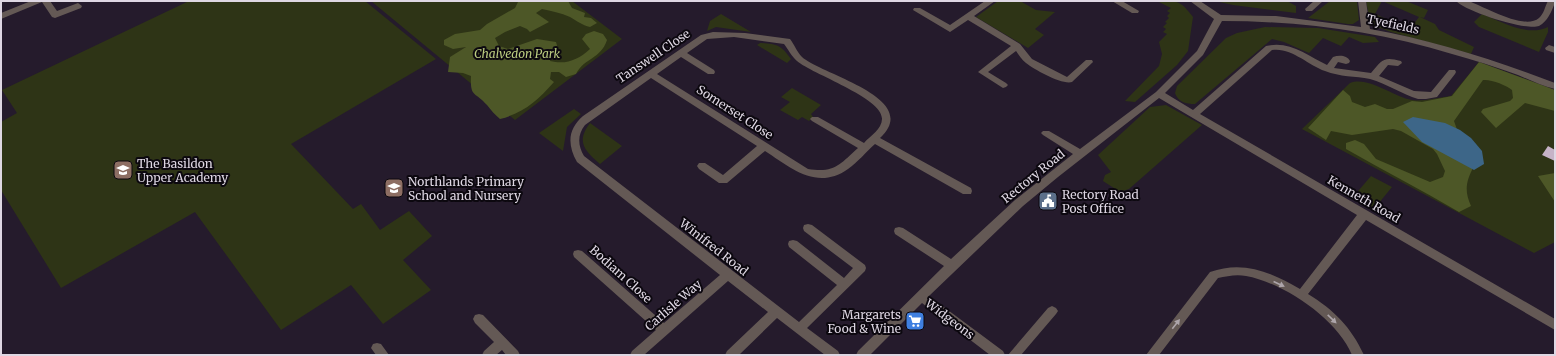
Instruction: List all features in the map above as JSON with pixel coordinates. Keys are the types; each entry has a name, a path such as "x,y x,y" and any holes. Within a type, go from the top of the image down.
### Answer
{"street":[{"path":"1,7 3,15 39,1"},
{"path":"46,1 55,15 78,6"},
{"path":"917,10 947,29 953,28 969,18 991,1"},
{"path":"1116,1 1135,11"},
{"path":"1194,1 1219,18"},
{"path":"1309,8 1319,1"},
{"path":"1362,1 1366,31"},
{"path":"1460,1 1508,20 1523,24 1535,25 1542,20 1552,1"},
{"path":"969,18 1017,46 1029,61 1062,80 1069,80 1089,62"},
{"name":"Tyefields","path":"1219,18 1276,19 1340,26 1366,31 1452,51 1555,86"},
{"name":"Rectory Road","path":"862,355 952,265 1019,203 1160,94 1200,53 1219,18"},
{"name":"Tanswell Close","path":"580,159 575,151 573,141 574,134 581,122 704,37 710,35 730,35 787,41 799,59 870,97 882,106 887,117 886,123 874,139"},
{"path":"1003,85 982,72 1017,46"},
{"path":"1194,114 1269,48 1280,46 1328,69 1338,72 1373,77 1414,94 1434,95 1452,72"},
{"path":"681,53 711,72"},
{"path":"1328,69 1336,59 1346,61"},
{"path":"1373,77 1385,62 1391,61 1398,63"},
{"name":"Somerset Close","path":"651,74 806,172 823,175 833,173 845,166 865,148"},
{"name":"Kenneth Road","path":"1160,94 1555,325"},
{"path":"815,119 865,148 874,139 967,191"},
{"path":"1046,133 1081,154"},
{"path":"702,166 723,180 764,146"},
{"name":"Winifred Road","path":"580,159 728,275 834,355"},
{"path":"1301,295 1364,214"},
{"path":"800,328 862,268 808,228"},
{"path":"899,231 952,265"},
{"path":"793,244 845,285"},
{"name":"Bodiam Close","path":"578,254 664,330"},
{"path":"1152,355 1214,275 1236,271 1248,272 1301,295 1325,313 1346,332 1356,346 1358,355"},
{"name":"Carlisle Way","path":"636,355 728,275"},
{"name":"Widgeons","path":"921,296 999,355"},
{"path":"1014,355 1052,310"},
{"path":"731,355 777,311"},
{"path":"479,319 514,355"},
{"path":"488,355 502,343"}],"green space":[{"name":"The Basildon Upper Academy","path":"189,1 365,1 436,59 291,144 353,209 361,204 380,230 409,211 432,236 403,260 431,290 383,324 351,285 281,330 195,212 61,288 1,190 1,122 17,113 2,90"},
{"name":"Chalvedon Park","path":"371,1 572,1 622,39 515,120"},
{"path":"568,1 572,8 585,13 584,17 591,18 597,23 590,27 570,17 542,9 536,13 549,22 530,32 520,26 505,32 495,38 499,46 508,49 537,39 556,42 558,49 552,53 550,61 567,62 576,59 590,49 582,39 586,34 594,31 603,34 607,40 601,51 583,65 576,74 566,77 559,72 551,72 550,79 554,82 542,95 530,105 516,113 500,119 474,94 471,88 471,76 463,73 448,72 450,57 466,47 453,49 444,45 444,40 455,34 480,30 487,24 515,8 518,2"},
{"path":"998,1 1020,1 1036,10 1055,12 1035,29 1044,35 1028,48 976,17"},
{"path":"1157,1 1170,1 1181,4 1193,17 1188,51 1177,65 1135,102 1125,101 1159,66 1162,54 1159,42 1167,34 1163,32 1166,29 1163,27 1169,18 1167,16 1170,13 1167,11 1171,8"},
{"path":"1215,1 1287,1 1296,6 1296,13 1233,5"},
{"path":"1330,1 1357,1 1359,20 1353,24 1348,24 1308,18"},
{"path":"1366,1 1382,1 1406,1 1428,10 1424,18 1420,17 1435,24 1439,30 1474,47 1471,54 1391,32 1377,27 1372,23","holes":["1382,1 1419,17 1410,29 1375,14"]},
{"path":"721,14 751,32 716,27 707,31 710,21"},
{"path":"1482,14 1506,24 1524,29 1540,30 1548,27 1548,32 1539,52 1479,27 1474,22"},
{"path":"1265,27 1318,28 1375,37 1379,42 1363,43 1349,37 1341,46 1323,38 1309,53 1284,42 1272,39 1195,104 1188,104 1178,99 1175,93 1177,86 1226,38 1237,33"},
{"path":"760,43 778,46 791,59 787,63 757,45"},
{"path":"1479,62 1555,90 1555,242 1534,253 1302,129 1350,83 1365,82 1412,100 1425,100 1451,96"},
{"path":"1479,62 1555,90 1555,111 1525,103 1496,128 1481,112 1483,109 1510,101 1513,98 1512,90 1490,80 1483,80 1454,121 1460,138 1474,166 1469,176 1467,186 1467,196 1471,206 1459,212 1346,149 1346,143 1355,140 1364,144 1376,159 1430,182 1443,177 1445,171 1433,149 1401,131 1393,129 1352,135 1331,131 1326,140 1308,128 1343,90 1350,96 1352,102 1365,107 1375,104 1387,109 1393,109 1412,101 1422,102 1452,96"},
{"path":"792,88 821,105 811,114 813,117 809,121 802,117 798,120 780,110 790,102 781,97"},
{"path":"1166,105 1202,125 1129,189 1120,192 1103,181 1105,175 1111,172 1098,155 1150,107"},
{"path":"574,109 581,114 567,127 563,151 539,133"},
{"path":"590,123 622,146 600,164 586,150 583,141 583,135"},
{"path":"1555,173 1555,202 1538,176"},
{"path":"1371,176 1392,187 1374,209 1353,197"}],"water":[{"path":"1413,117 1445,123 1460,130 1471,138 1482,151 1484,164 1474,170 1422,142 1403,122"}],"building":[{"path":"1548,146 1555,150 1555,161 1542,155"}],"place":[{"name":"The Basildon Upper Academy","path":"123,170"},
{"name":"Northlands Primary School and Nursery","path":"394,188"},
{"name":"Rectory Road Post Office","path":"1048,201"},
{"name":"Margarets Food & Wine","path":"915,321"}]}
